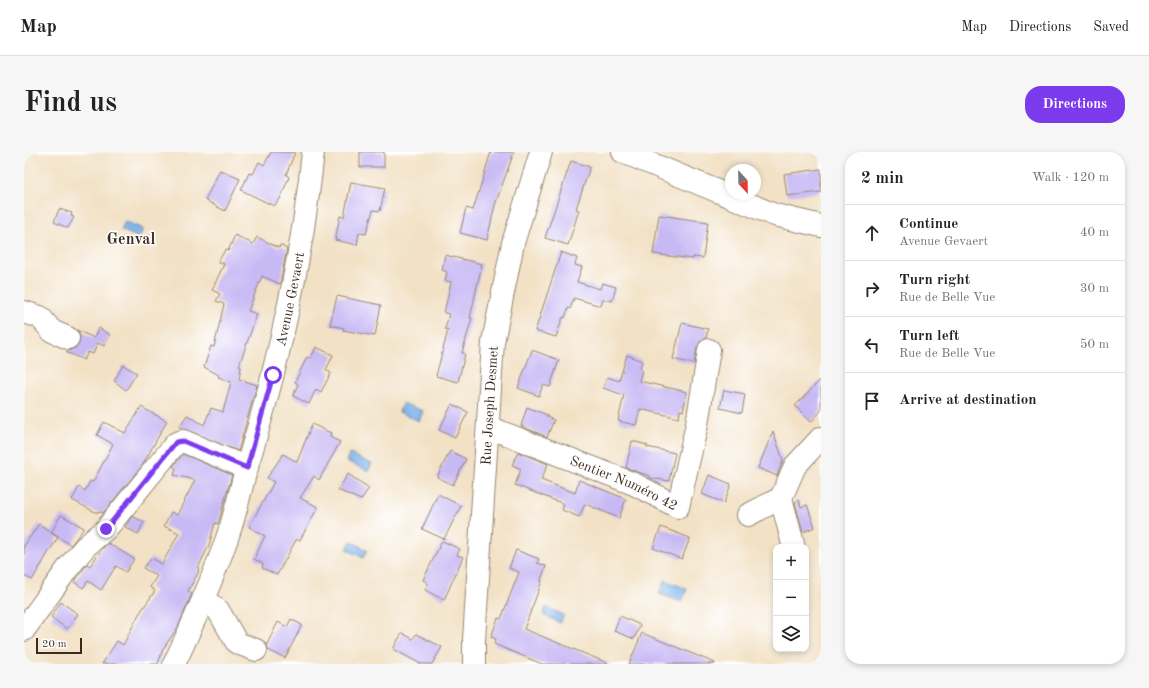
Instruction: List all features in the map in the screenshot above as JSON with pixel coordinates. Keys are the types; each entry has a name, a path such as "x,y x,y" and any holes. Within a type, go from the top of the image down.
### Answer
{"street":[{"name":"Avenue Gevaert","path":"174,664 202,602 226,540 267,398 288,316 301,249 313,152"},
{"name":"Rue Joseph Desmet","path":"480,662 474,640 494,342 500,304 513,243 541,152"},
{"path":"623,152 775,215 821,226"},
{"path":"24,312 40,317 52,331 68,338"},
{"name":"Sentier Numéro 42","path":"488,427 634,484 678,507 697,424 709,350"},
{"path":"793,544 781,498 794,466 821,438"},
{"path":"24,630 68,568 85,547 106,529 176,442 183,441 247,468"},
{"path":"748,515 781,498"},
{"path":"202,602 211,605 218,610 237,643 256,650"}],"water":[{"path":"125,221 143,229 139,238 121,230"},
{"path":"403,403 423,411 419,421 399,412"},
{"path":"350,454 372,464 368,471 346,461"},
{"path":"351,541 367,550 363,558 347,549"},
{"path":"665,580 687,589 682,602 659,594"},
{"path":"546,607 564,615 560,623 543,615"}],"building":[{"path":"271,152 295,152 286,175 289,177 280,199 274,206 241,190 249,173 253,174 259,162 264,165"},
{"path":"360,152 384,152 384,167 360,167"},
{"path":"491,152 514,152 495,205 487,240 460,233 466,208 473,210"},
{"path":"571,161 590,167 576,209 579,210 568,245 545,238"},
{"path":"821,169 821,192 787,196 784,174"},
{"path":"220,170 240,179 225,211 205,200"},
{"path":"351,182 385,188 380,211 373,210 366,234 359,233 357,245 335,240 340,216 344,217"},
{"path":"59,209 72,213 71,216 74,217 68,228 54,222"},
{"path":"659,215 708,222 703,258 693,257 693,259 653,254"},
{"path":"235,235 253,244 257,237 279,248 280,245 287,249 280,284 262,276 248,311 257,314 239,366 241,367 239,379 257,385 238,451 179,427 187,415 204,425 211,408 223,412 231,382 218,377 219,375 204,367 211,346 214,347 224,304 216,301 220,294 212,290 224,264 218,262 225,250 228,251"},
{"path":"561,252 577,258 575,265 582,267 577,282 600,289 602,283 616,287 612,301 603,299 601,306 574,298 570,309 568,308 565,318 563,317 556,337 535,331"},
{"path":"445,255 482,264 470,318 472,318 462,353 465,354 458,382 436,376 448,330 445,329 449,314 444,313 451,282 445,281 447,272 442,270"},
{"path":"337,296 381,305 375,336 343,330 344,328 330,325"},
{"path":"682,323 708,329 706,338 700,342 697,348 694,364 673,359"},
{"path":"99,328 110,335 104,346 98,343 93,354 88,352 84,360 66,352 75,348 79,343 80,336 77,330 94,338"},
{"path":"316,347 333,355 326,370 331,373 321,392 316,389 309,404 293,396 298,384 295,382 307,357 311,358"},
{"path":"532,350 559,360 550,387 543,385 539,396 518,388"},
{"path":"627,355 642,361 640,369 642,370 639,381 687,392 683,411 680,410 679,418 640,409 636,425 618,421 624,395 603,388 607,377 619,381"},
{"path":"123,365 137,373 126,390 114,381"},
{"path":"821,379 821,411 811,422 795,406"},
{"path":"724,390 745,394 742,413 720,408"},
{"path":"452,404 468,412 455,438 439,430"},
{"path":"141,407 167,421 142,466 103,513 98,511 97,513 72,500 79,487 85,491 90,481 93,482 113,444 97,435 104,422 125,433"},
{"path":"527,407 547,415 547,417 554,420 547,437 521,426"},
{"path":"312,424 331,433 330,437 340,442 319,480 314,476 300,498 318,507 300,540 296,540 277,575 262,568 263,564 254,559 265,536 249,527 274,482 267,478 283,454 297,462"},
{"path":"773,431 783,460 777,476 758,468"},
{"path":"632,441 647,445 647,447 675,453 669,481 650,478 650,476 626,468"},
{"path":"450,451 466,459 453,485 437,477"},
{"path":"518,452 548,464 541,480 575,493 579,480 626,499 619,518 585,504 579,517 562,510 564,504 515,485 521,469 512,465"},
{"path":"183,454 232,475 218,524 215,523 209,545 199,566 198,573 188,591 192,594 178,627 163,649 158,664 102,664 117,641 123,645 139,614 155,591 150,587 157,576 143,568 152,558 162,564 179,533 164,526 171,512 177,515 195,480 174,475 176,469 173,466"},
{"path":"348,474 369,488 361,500 338,490"},
{"path":"709,475 731,484 724,503 702,494"},
{"path":"438,494 461,506 444,539 422,529"},
{"path":"799,500 801,507 807,505 815,527 803,532 795,502"},
{"path":"61,515 84,528 71,545 51,533"},
{"path":"132,516 144,522 138,534 125,527"},
{"path":"39,524 58,537 32,580 24,576 24,546"},
{"path":"661,527 690,538 682,559 653,548"},
{"path":"442,541 460,549 457,555 463,557 444,600 425,590 428,583 423,580"},
{"path":"108,543 134,559 126,572 116,566 101,590 88,581 83,588 74,582 87,564 90,566"},
{"path":"516,550 539,559 537,563 546,566 524,629 610,664 542,664 494,644 496,639 491,637 498,618 501,619 519,572 509,568"},
{"path":"61,602 78,614 67,629 51,617"},
{"path":"620,616 640,625 634,639 614,631"},
{"path":"291,619 302,625 285,658 268,650 267,644 278,622 287,627"},
{"path":"402,633 413,639 416,634 442,647 432,664 421,664 393,649"},
{"path":"642,633 715,663 715,664 629,664"}],"district":[{"name":"Genval","path":"131,238"}],"route":[{"path":"106,529 168,450 176,442 183,441 247,468 273,375"}]}
